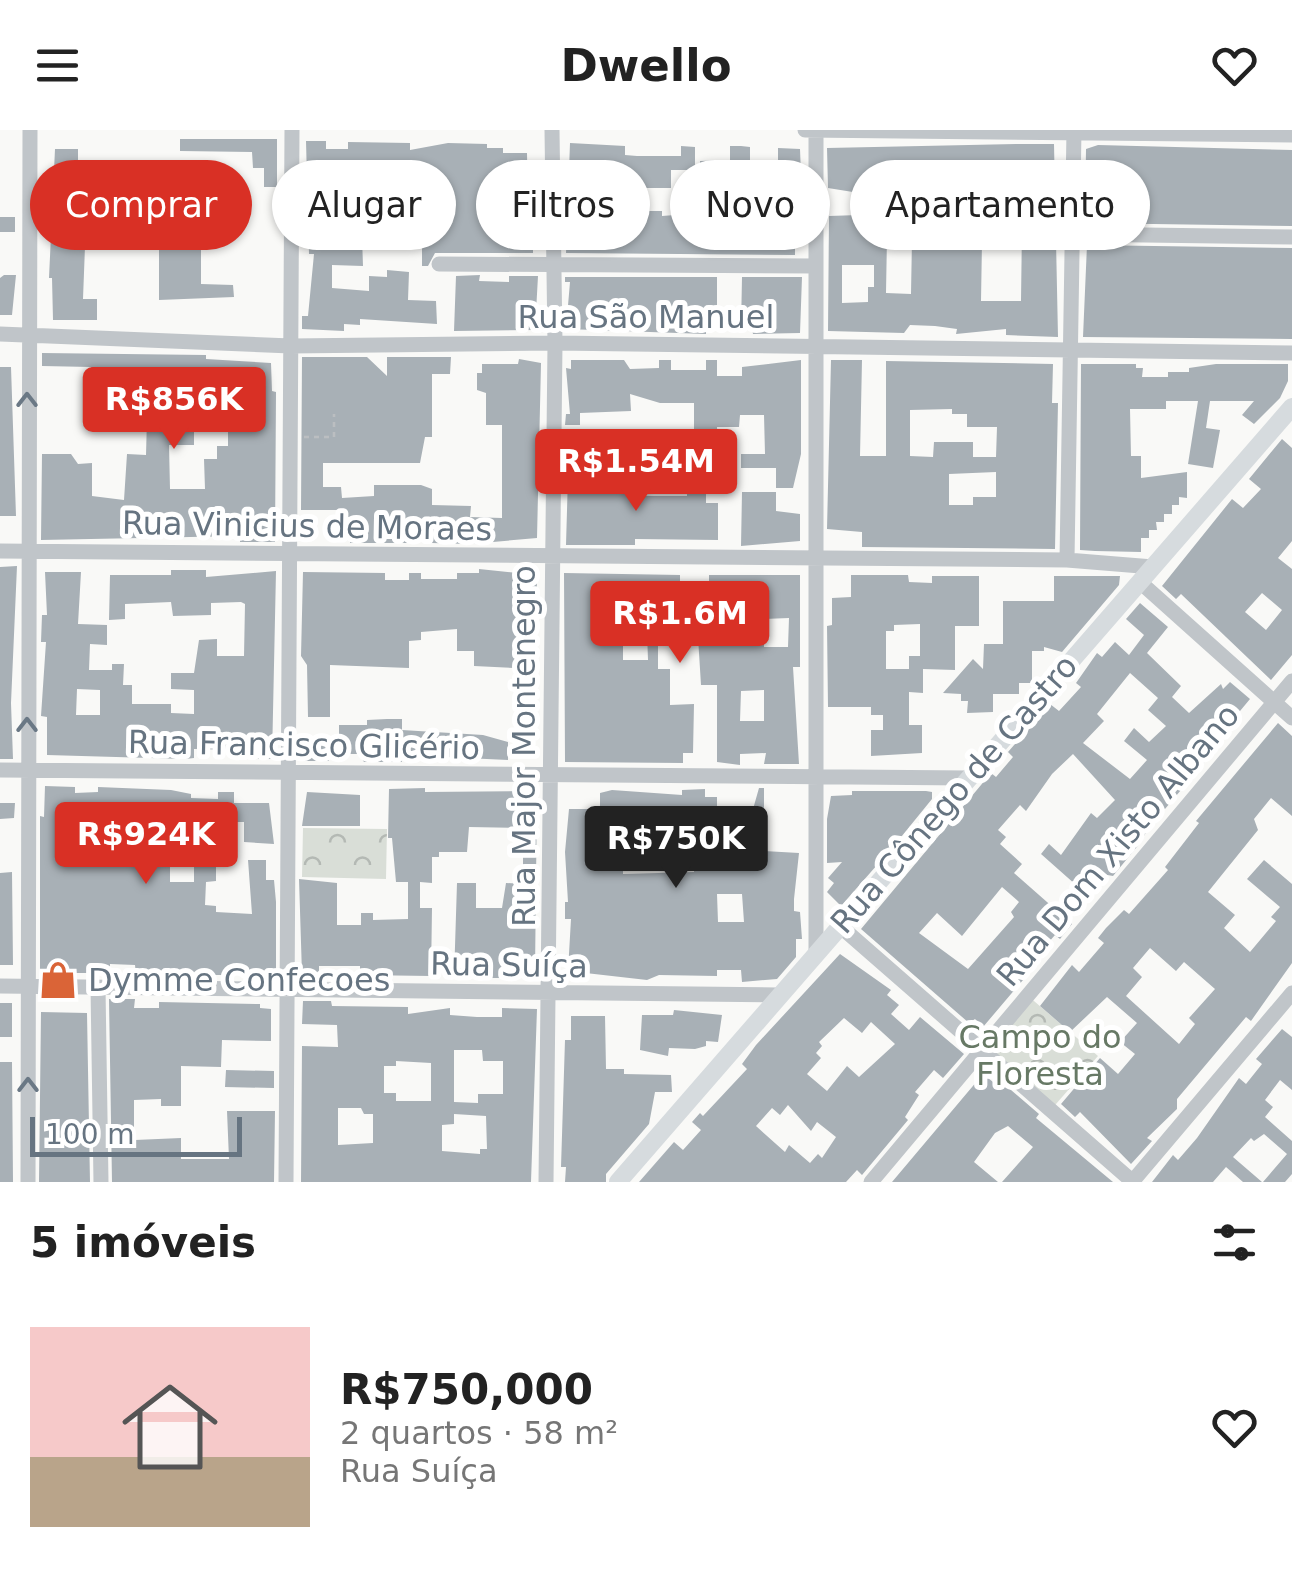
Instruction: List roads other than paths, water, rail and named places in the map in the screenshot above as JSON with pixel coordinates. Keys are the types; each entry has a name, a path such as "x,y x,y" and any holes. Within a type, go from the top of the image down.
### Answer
{"main road":[{"name":"Rua Cônego de Castro","path":"618,1182 1292,407"}],"street":[{"path":"28,1182 30,130"},
{"path":"286,1182 292,130"},
{"name":"Rua Major Montenegro","path":"546,1182 555,344 552,130"},
{"path":"805,130 1292,135"},
{"path":"816,130 816,951"},
{"path":"1073,160 1074,131"},
{"path":"1150,235 1292,237"},
{"path":"1067,560 1072,250"},
{"path":"440,264 814,266"},
{"name":"Rua São Manuel","path":"0,334 291,346 555,344 1292,353"},
{"name":"Rua Vinicius de Moraes","path":"0,551 1067,560 1153,567"},
{"path":"1140,582 1292,718"},
{"name":"Rua Dom Xisto Albano","path":"871,1182 1292,681"},
{"name":"Rua Francisco Glicério","path":"0,770 968,778"},
{"path":"840,926 984,1047 1133,1182 1292,993"},
{"name":"Rua Suíça","path":"0,986 778,995"},
{"path":"98,988 101,1182"}],"place":[{"name":"Dymme Confecoes","path":"58,980"}],"park label":[{"name":"Campo do Floresta","path":"1040,1056"}]}
